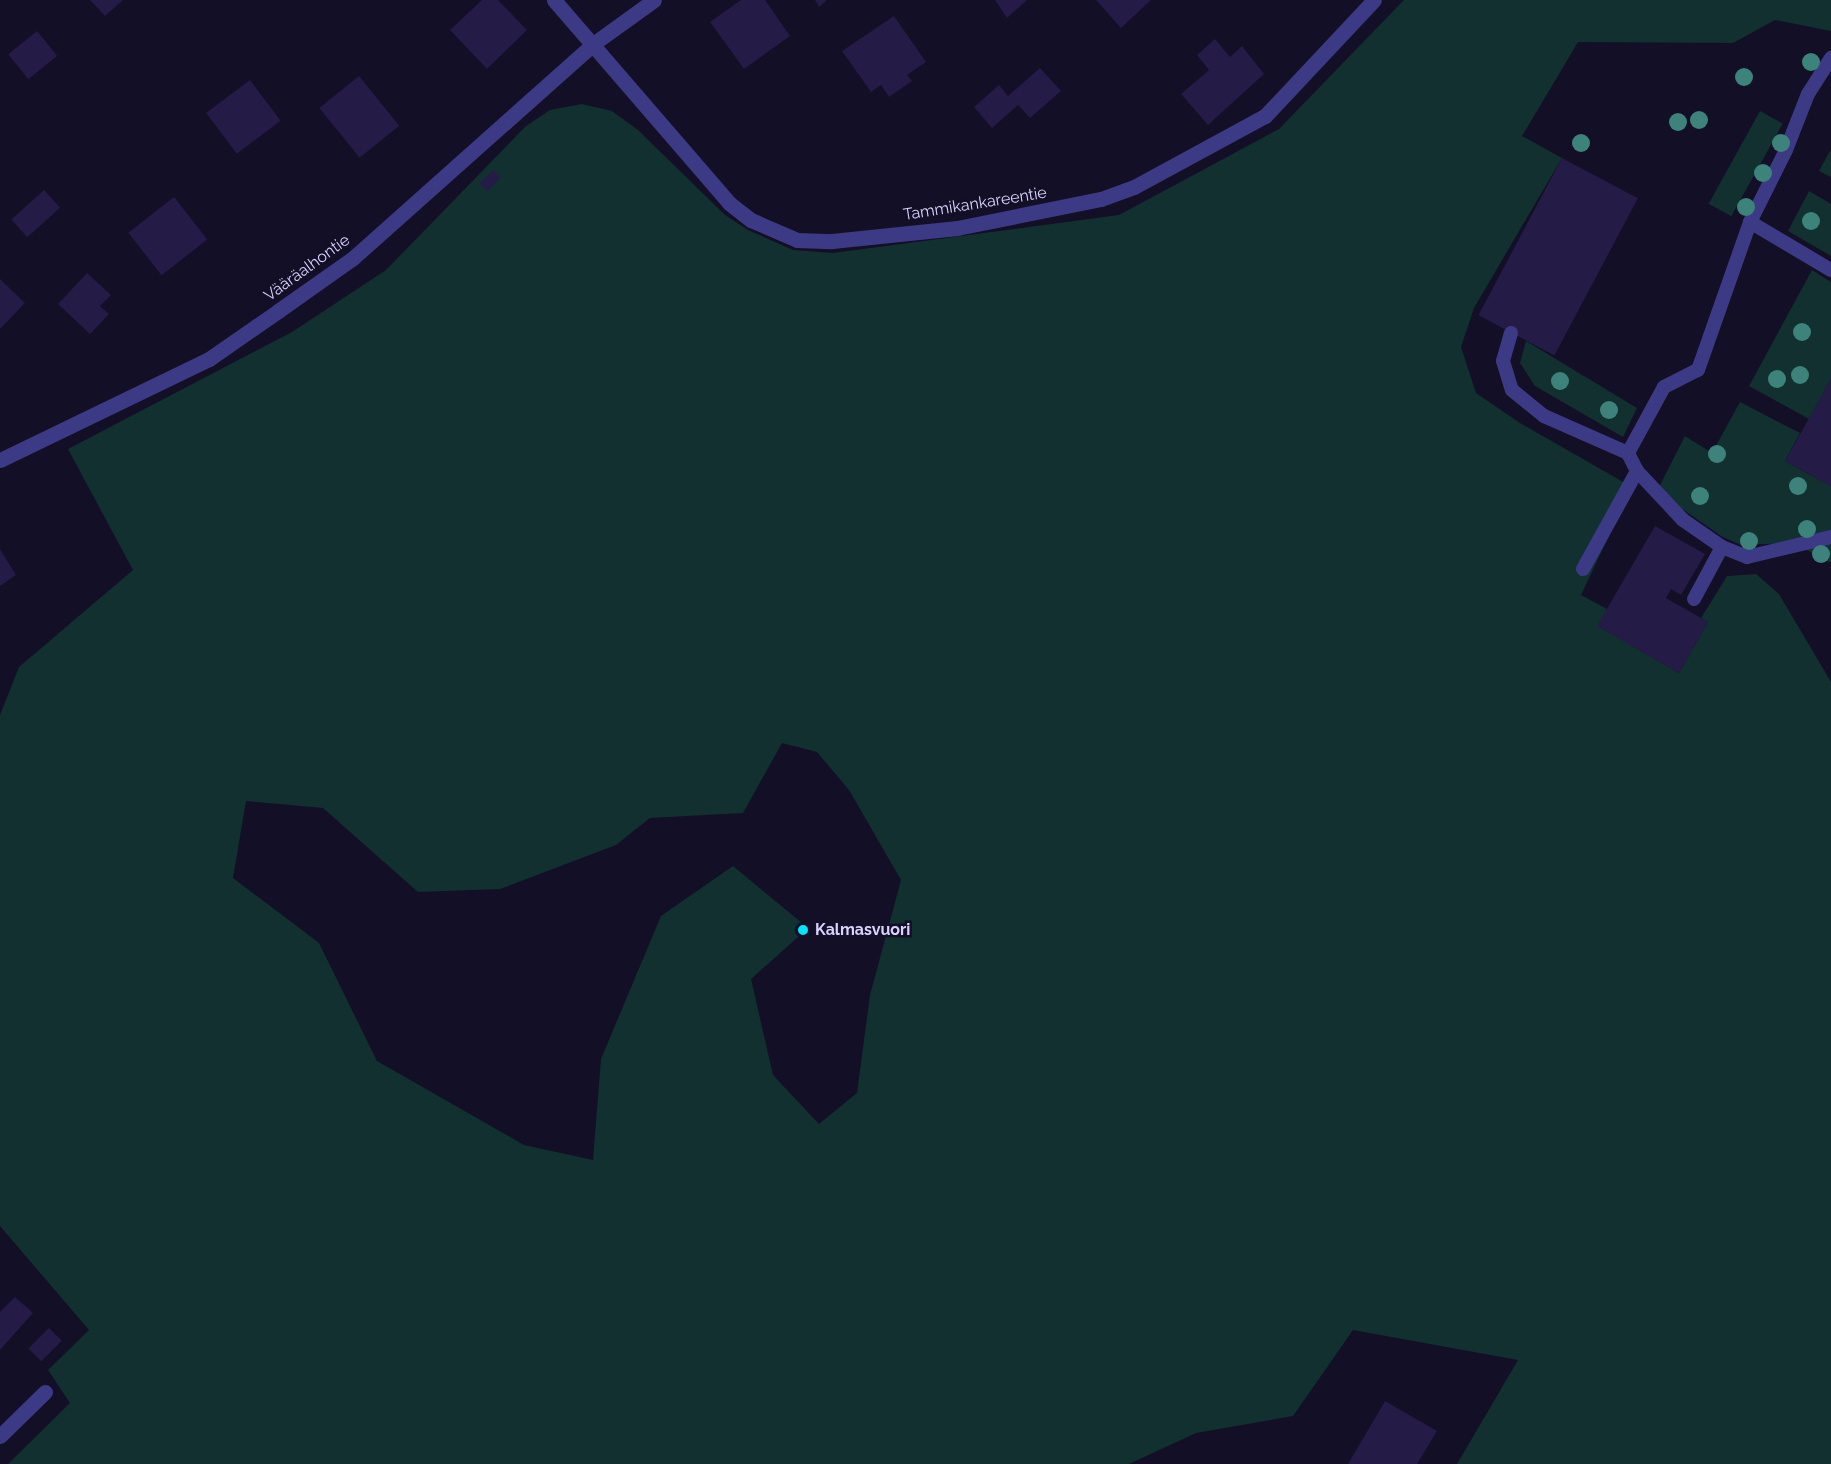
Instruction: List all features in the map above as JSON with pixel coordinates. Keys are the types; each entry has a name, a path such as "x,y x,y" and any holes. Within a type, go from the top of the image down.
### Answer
{"street":[{"name":"Tammikankareentie","path":"554,0 729,203 751,220 797,240 832,241 968,226 1101,199 1134,187 1265,116 1374,0"},
{"name":"Vääräalhontie","path":"0,460 209,359 278,312 353,258 593,44 654,0"},
{"path":"0,1436 45,1392"}],"lane":[{"path":"1628,453 1664,387 1698,370 1750,222 1786,150 1808,94 1831,57"},
{"path":"1750,222 1831,270"},
{"path":"1511,333 1503,361 1512,390 1544,416 1628,453 1637,471 1683,520 1722,547 1747,557 1831,537"},
{"path":"1583,569 1637,471"},
{"path":"1694,599 1722,547"}],"green space":[{"path":"1404,0 1831,0 1831,31 1775,20 1733,43 1578,42 1522,136 1562,158 1474,308 1461,347 1476,393 1520,423 1632,487 1581,595 1607,609 1598,626 1679,673 1708,622 1701,618 1727,576 1756,574 1779,594 1831,682 1831,1464 1457,1464 1518,1360 1353,1330 1293,1416 1196,1433 1129,1464 8,1464 70,1403 48,1370 89,1330 0,1226 0,715 19,667 133,570 68,449 292,332 386,270 526,126 550,110 582,104 612,111 638,130 725,215 748,230 793,250 833,253 1119,215 1279,129","holes":["782,743 817,752 849,790 901,880 870,995 857,1093 819,1124 773,1075 751,979 808,928 733,866 661,916 601,1059 593,1160 524,1145 377,1061 319,943 233,878 246,801 323,808 418,892 500,889 616,845 650,818 743,813"]},
{"path":"1760,111 1783,124 1731,216 1709,204"},
{"path":"1831,149 1831,177 1819,171"},
{"path":"1809,191 1831,204 1831,256 1788,231"},
{"path":"1812,270 1831,282 1831,379 1809,419 1749,386"},
{"path":"1526,341 1637,408 1623,437 1535,386 1520,363"},
{"path":"1740,402 1800,433 1785,461 1831,486 1831,563 1794,543 1741,545 1721,536 1657,491 1685,436 1712,453"}],"building":[{"path":"90,0 123,0 105,16"},
{"path":"482,0 498,0 527,30 487,69 450,30"},
{"path":"741,0 765,0 790,36 744,69 710,22"},
{"path":"815,0 827,0 819,7"},
{"path":"995,0 1027,0 1007,18"},
{"path":"1096,0 1151,0 1121,28"},
{"path":"894,16 926,62 907,75 912,81 889,97 881,85 871,92 842,51"},
{"path":"37,31 57,56 28,79 8,54"},
{"path":"1215,39 1230,57 1242,46 1264,74 1208,125 1181,94 1209,70 1197,55"},
{"path":"1040,68 1061,91 1030,118 1018,105 992,128 974,107 999,85 1008,96"},
{"path":"359,76 399,126 360,158 319,108"},
{"path":"250,80 281,121 237,154 206,113"},
{"path":"1562,158 1638,198 1554,356 1478,315"},
{"path":"493,170 501,178 487,191 480,183"},
{"path":"44,190 60,208 27,237 11,219"},
{"path":"174,197 207,240 162,275 128,233"},
{"path":"87,273 111,295 100,306 109,314 90,334 58,304"},
{"path":"0,279 25,303 0,329"},
{"path":"1831,379 1831,486 1785,461"},
{"path":"1655,526 1705,554 1681,595 1671,589 1666,598 1708,622 1679,673 1597,626"},
{"path":"0,549 16,575 0,586"},
{"path":"15,1297 33,1313 0,1350 0,1312"},
{"path":"49,1328 62,1341 41,1361 28,1349"},
{"path":"1385,1401 1437,1431 1417,1464 1348,1464"}],"place":[{"name":"Kalmasvuori","path":"803,930"}]}
